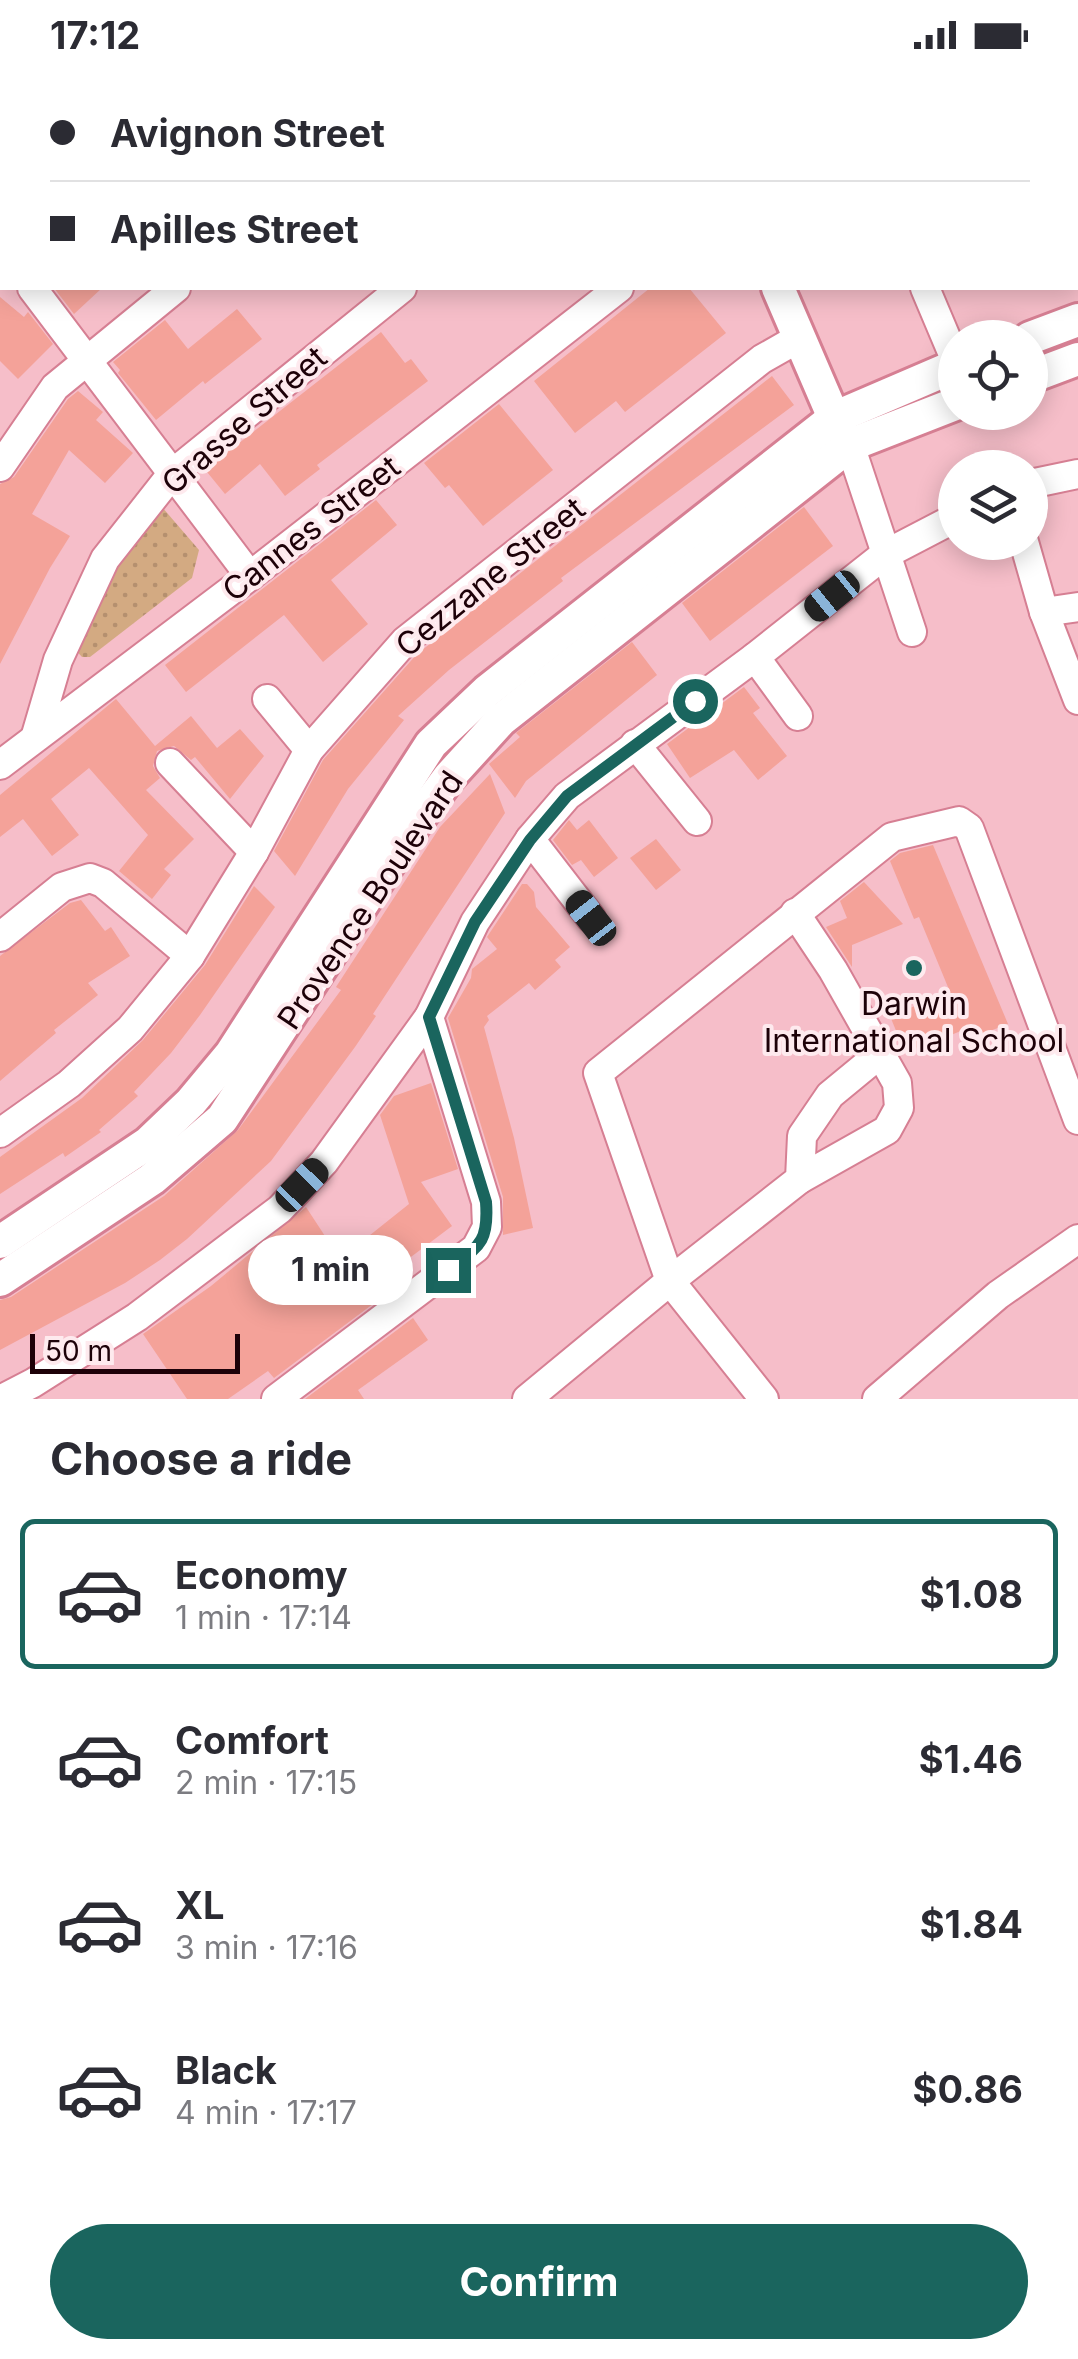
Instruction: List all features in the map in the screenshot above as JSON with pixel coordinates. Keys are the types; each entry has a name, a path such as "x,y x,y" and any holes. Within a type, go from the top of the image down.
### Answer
{"street":[{"path":"34,290 250,576"},
{"path":"0,466 55,387 174,290"},
{"name":"Grasse Street","path":"36,735 58,660 105,559 172,474 400,290"},
{"name":"Cannes Street","path":"0,765 616,290"},
{"path":"779,290 842,431 912,632"},
{"path":"928,290 940,320"},
{"path":"1048,331 1078,320"},
{"name":"Cezzane Street","path":"0,1133 69,1084 130,1029 190,956 310,750 405,642 762,359 799,338"},
{"path":"1048,370 1078,359"},
{"name":"Provence Boulevard","path":"0,1242 148,1143 191,1102 231,1054 431,744 486,690 842,431 938,376"},
{"name":"Provence Boulevard","path":"0,1280 152,1179 222,1120 413,826 449,777 500,720 842,431 938,408"},
{"path":"1048,480 1078,474"},
{"path":"2,1399 37,1391 280,1208 324,1162 429,1017 475,922 530,840 567,796 755,657 884,555 938,527"},
{"path":"1029,560 1044,612 1078,700"},
{"path":"1044,612 1078,607"},
{"path":"755,657 798,716"},
{"path":"266,699 310,750"},
{"path":"635,744 697,821"},
{"path":"170,764 254,852"},
{"path":"764,1399 670,1281 598,1073 892,837 959,821 968,828 1078,1120"},
{"path":"530,840 591,918"},
{"path":"0,937 62,887 90,878 103,884 190,956"},
{"path":"527,1399 800,1179 888,1130 899,1108 897,1083 796,913"},
{"path":"276,1399 476,1248 488,1227 486,1202 429,1017"},
{"path":"800,1179 802,1136 830,1095 881,1053"},
{"path":"877,1399 998,1295 1078,1239"}],"shaded area":[{"path":"162,507 199,550 192,578 90,657 82,657 72,646 85,604"}],"building":[{"path":"56,290 100,290 74,314"},
{"path":"648,290 691,290 726,333 625,412 616,401 575,433 534,381"},
{"path":"0,297 24,317 28,312 53,344 18,379 0,361"},
{"path":"237,309 262,339 156,420 113,362 165,320 188,349"},
{"path":"381,332 405,363 411,359 428,381 317,465 320,469 285,496 260,464 225,494 207,472 211,465"},
{"path":"772,376 794,405 561,578 563,581 449,670 398,716 404,720 348,789 295,876 274,851 323,760 417,654"},
{"path":"78,391 103,412 96,420 133,453 105,483 69,450 32,514 70,536 0,664 0,484 14,477 68,399"},
{"path":"499,404 553,470 483,526 449,485 445,488 424,463"},
{"path":"376,500 397,525 331,580 368,624 323,662 284,615 186,692 165,665"},
{"path":"804,507 833,546 710,641 682,603"},
{"path":"632,642 657,675 526,781 515,798 489,764 520,737 516,733"},
{"path":"744,687 760,708 753,713 787,756 758,780 734,750 690,778 667,744"},
{"path":"116,699 155,746 191,716 217,748 240,729 264,756 230,799 195,757 191,760 174,746 157,751 153,766 160,778 146,790 194,839 164,869 171,875 152,899 119,871 148,835 89,768 51,799 79,835 52,856 23,819 0,837 0,795"},
{"path":"490,774 505,813 373,1014 376,1016 271,1161 160,1260 0,1350 0,1300 11,1297 164,1196 238,1130 341,990 336,987 440,827"},
{"path":"569,820 577,830 589,820 618,858 594,877 581,860 572,865 553,840"},
{"path":"656,839 681,870 656,890 630,858"},
{"path":"933,845 1008,1024 972,1038 968,1028 917,1049 910,1033 899,1038 890,1016 950,992 919,917 914,919 890,861 900,853"},
{"path":"864,882 903,924 852,945 852,967 826,927 847,918 840,901"},
{"path":"522,884 534,892 536,907 570,947 555,960 561,967 535,990 529,983 487,1016 484,1027 533,1228 503,1235 503,1197 448,1018 471,978 472,969 497,949 487,937"},
{"path":"254,886 275,907 200,1015 134,1092 138,1096 101,1132 0,1194 0,1157 82,1098 143,1040 205,965"},
{"path":"81,900 105,931 111,927 130,956 88,983 98,995 0,1081 0,956 70,903"},
{"path":"431,1083 458,1169 421,1182 452,1226 387,1275 393,1289 274,1378 268,1371 228,1399 187,1399 143,1334 211,1286 306,1207 340,1259 409,1204 380,1115 394,1096"},
{"path":"413,1318 428,1340 358,1390 364,1399 305,1399"}],"place":[{"name":"Darwin International School","path":"914,968"}],"route":[{"path":"448,1270 476,1248 488,1227 486,1202 429,1017 475,922 530,840 567,796 695,701"}]}
